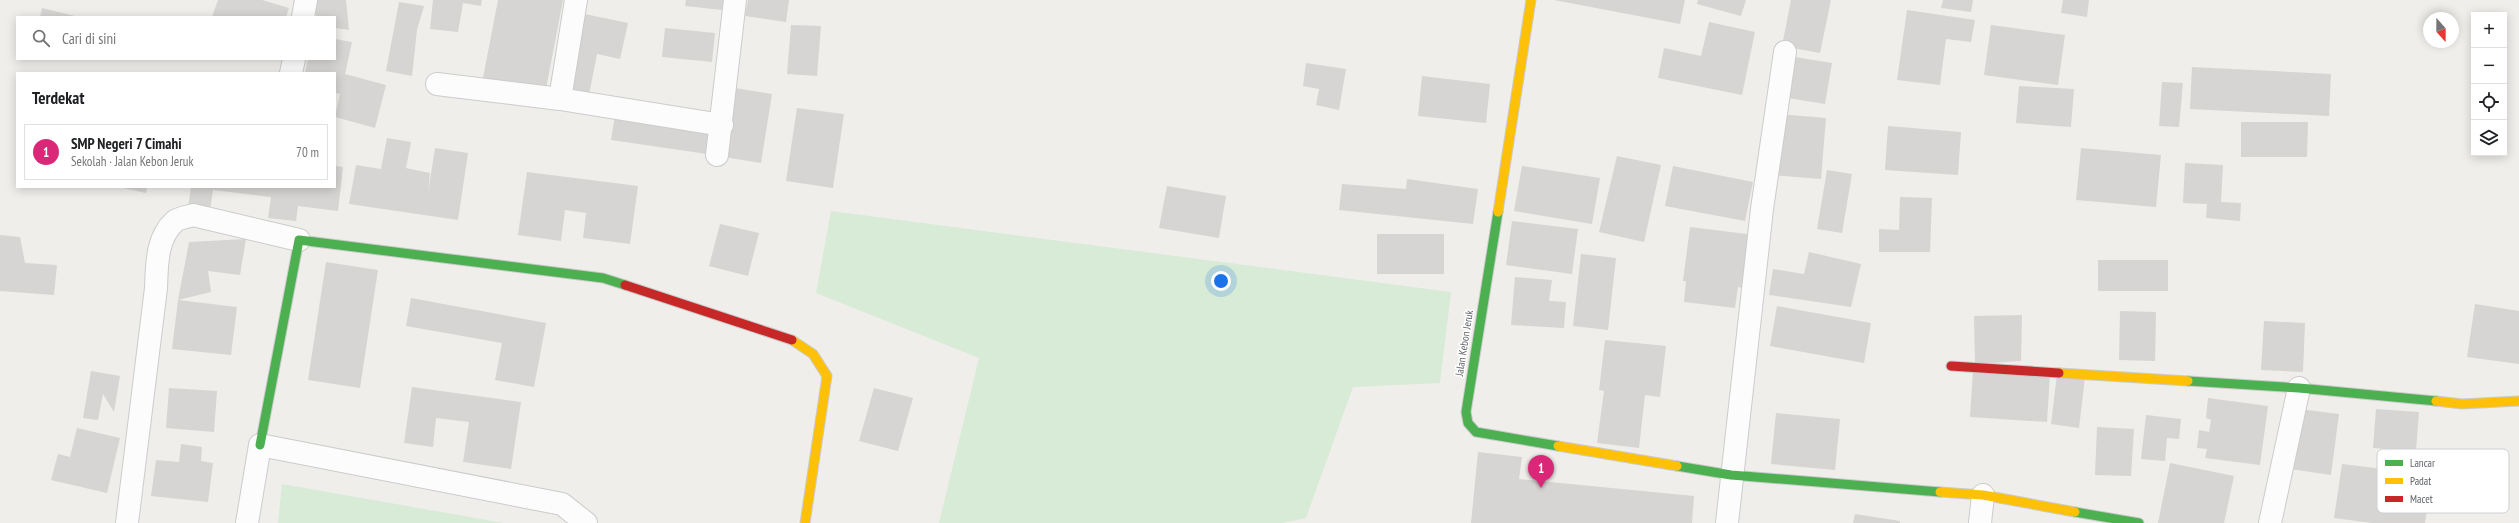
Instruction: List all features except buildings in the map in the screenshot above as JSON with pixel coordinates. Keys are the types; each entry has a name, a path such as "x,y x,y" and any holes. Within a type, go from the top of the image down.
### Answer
{"street":[{"path":"303,16 306,0"},
{"path":"560,99 576,0"},
{"path":"717,155 722,125 735,0"},
{"name":"Jalan Kebon Jeruk","path":"1531,0 1466,412 1468,423 1476,432 1731,475 1983,495 2139,523"},
{"path":"1727,523 1731,475 1762,209 1785,52"},
{"path":"291,72 294,60"},
{"path":"436,84 560,99 722,125"},
{"path":"127,523 156,288 157,257 165,234 176,220 192,215 299,240 603,278 779,335 805,346 818,359 827,376 806,523"},
{"path":"247,523 260,445 299,240"},
{"path":"1950,366 2299,388 2462,404 2519,401"},
{"path":"2270,523 2299,388"},
{"path":"260,445 562,504 586,523"},
{"path":"1980,523 1983,495"}],"green space":[{"path":"831,211 1451,292 1440,383 1353,387 1306,518 1282,523 939,523 979,358 816,293"},
{"path":"282,484 504,523 278,523"}],"traffic: fast":[{"path":"1498,212 1466,412 1468,423 1476,432 1558,446"},
{"path":"260,445 299,240 603,278 625,285"},
{"path":"2188,381 2299,388 2436,401"},
{"path":"1677,466 1731,475 1940,492"},
{"path":"2075,512 2139,523"}],"traffic: slow":[{"path":"1498,212 1531,0"},
{"path":"792,340 813,354 827,376 805,523"},
{"path":"2059,373 2188,381"},
{"path":"2436,401 2462,404 2519,401"},
{"path":"1558,446 1677,466"},
{"path":"1940,492 1983,495 2075,512"}],"traffic: jam":[{"path":"625,285 792,340"},
{"path":"1951,366 2059,373"}],"place":[{"name":"SMP Negeri 7 Cimahi","path":"1541,488"}]}
